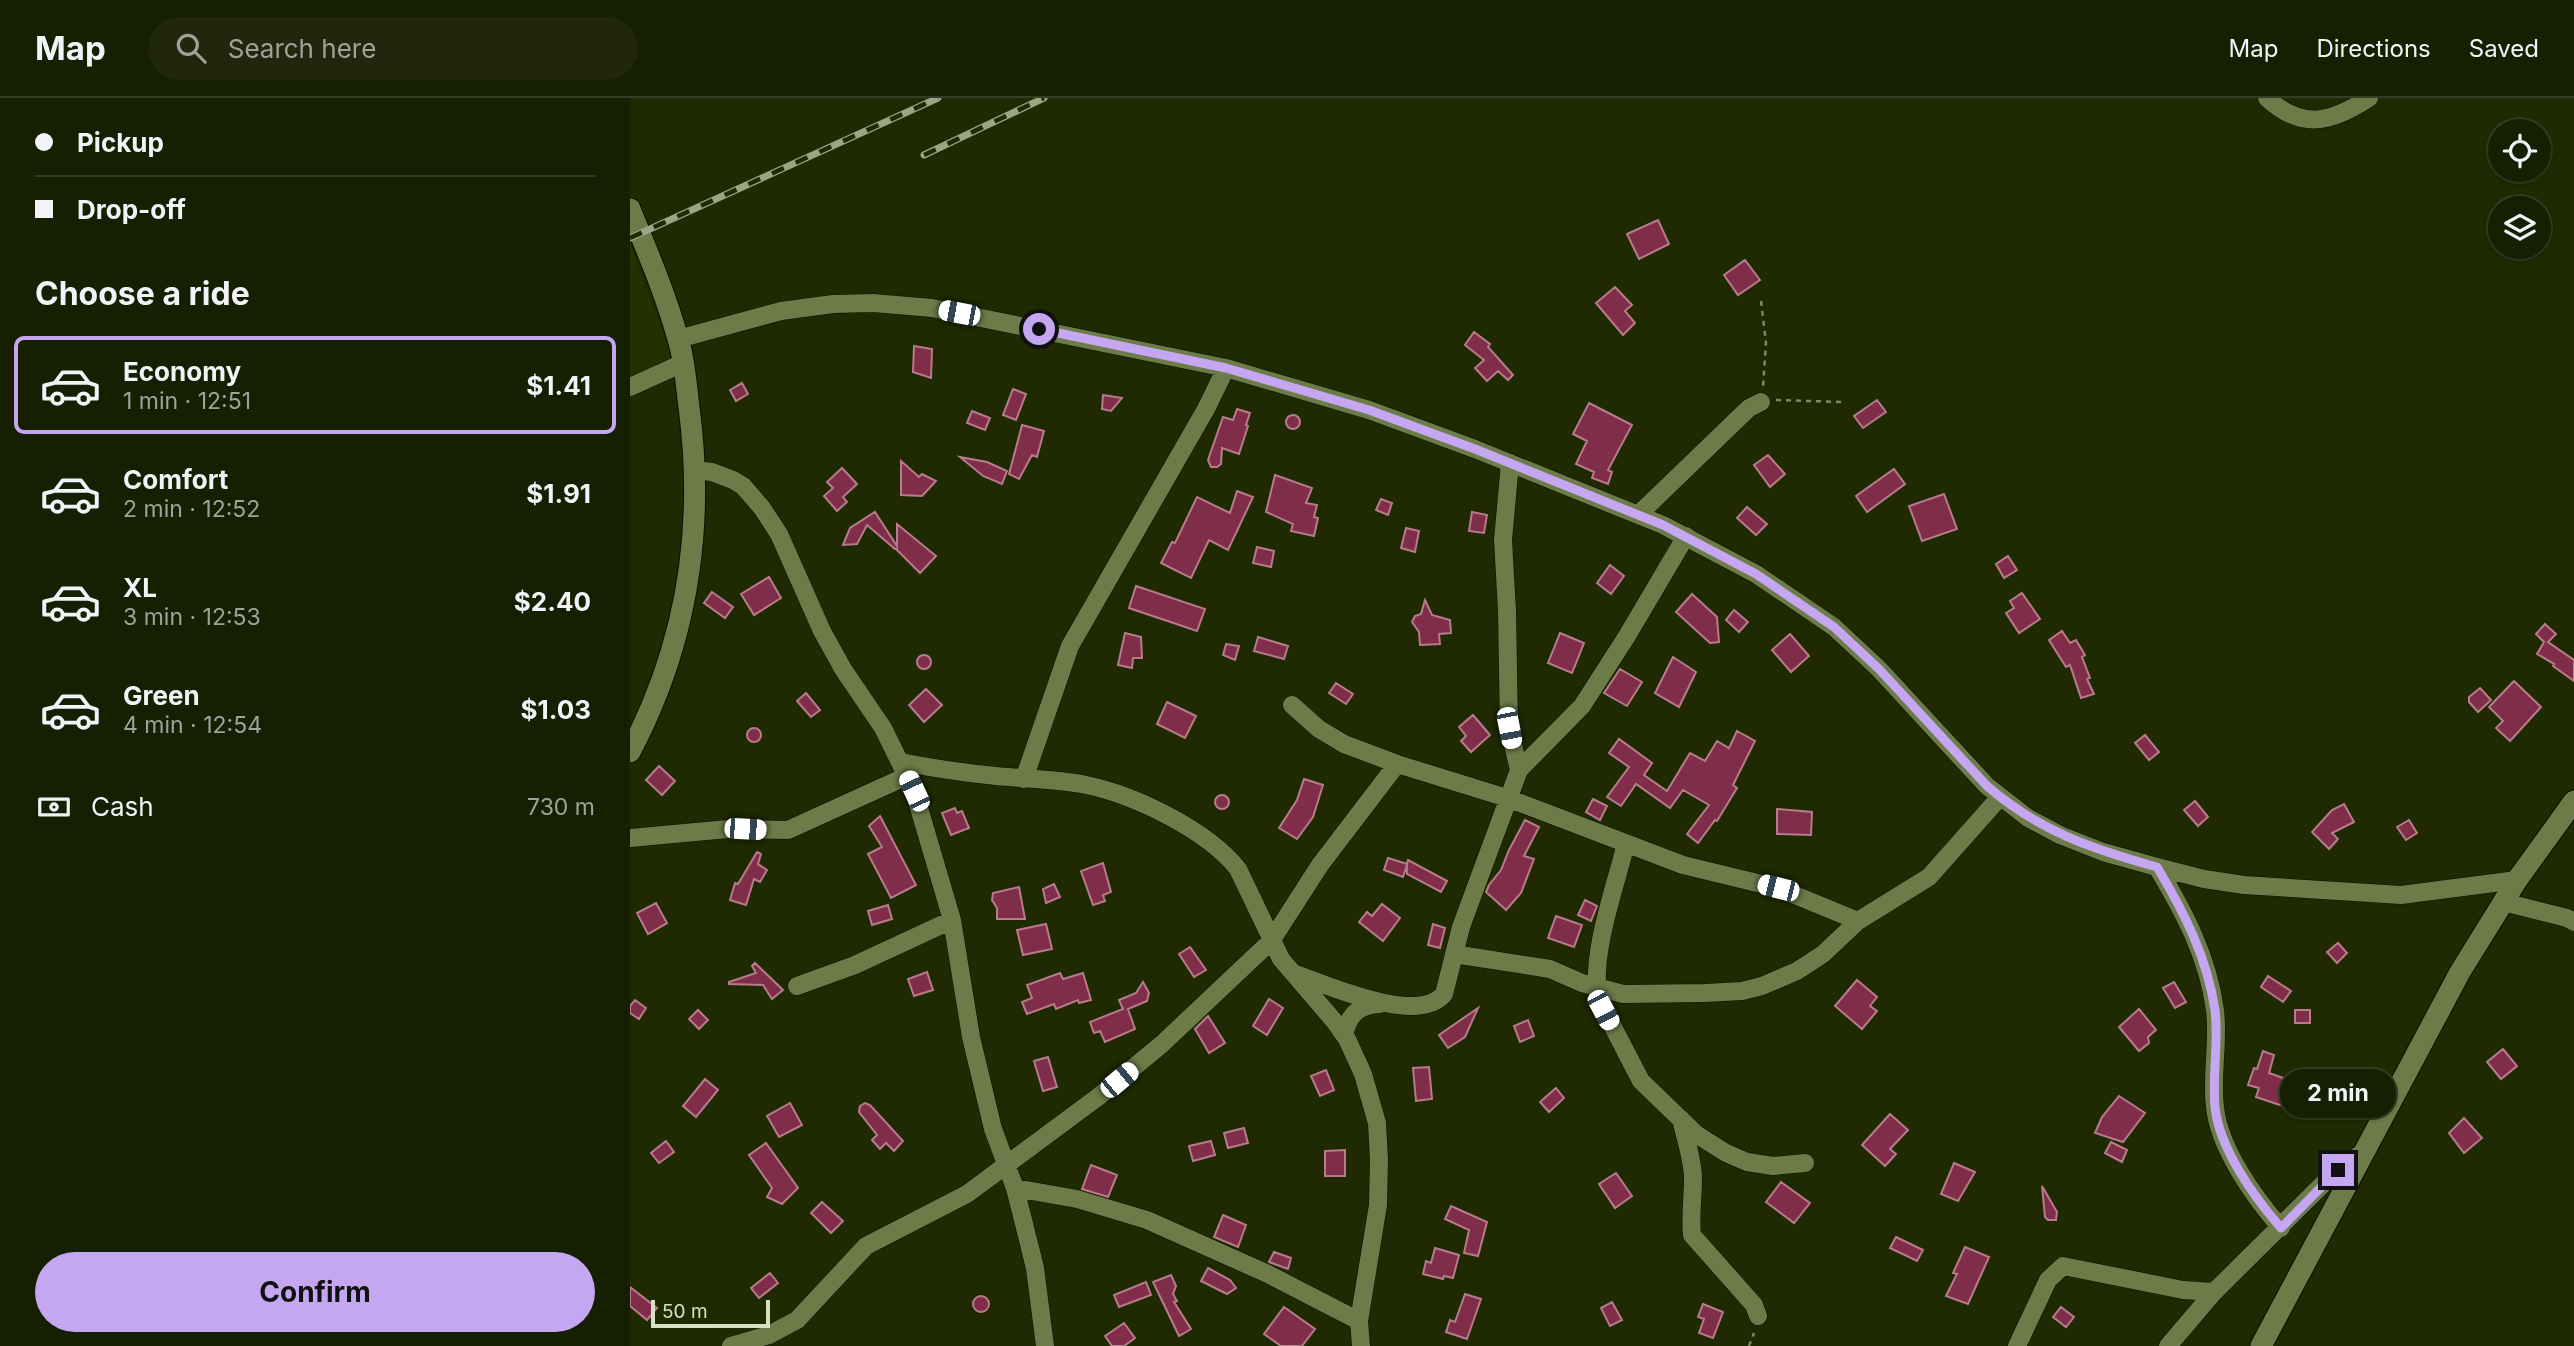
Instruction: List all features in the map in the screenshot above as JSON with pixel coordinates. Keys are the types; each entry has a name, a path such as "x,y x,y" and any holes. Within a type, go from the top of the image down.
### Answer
{"street":[{"path":"2267,98 2287,112 2316,121 2344,114 2369,98"},
{"path":"630,209 678,339 683,363 696,498 684,601 659,689 630,752"},
{"path":"678,339 781,311 833,304 873,303 932,308 1226,368 1369,410 1638,515 1686,536 1756,574 1834,627 1872,662 2000,797 2028,818 2060,835 2103,852 2157,867 2204,879 2244,885 2401,895 2517,880"},
{"path":"630,387 683,363"},
{"path":"1024,779 1070,646 1206,409 1226,368"},
{"path":"1638,515 1749,408 1760,402"},
{"path":"1510,463 1503,540 1509,728 1518,770"},
{"path":"695,470 712,472 733,480 743,486 762,508 779,534 827,640 883,728 904,769 952,920 971,1037 993,1129 1015,1188 1035,1268 1045,1346"},
{"path":"1290,972 1390,1004 1417,1007 1438,1002 1444,994 1461,927 1518,770 1582,706 1686,536"},
{"path":"1292,705 1319,729 1344,744 1397,764 1507,798 1683,864 1778,888 1858,920"},
{"path":"731,1346 769,1335 797,1320 866,1246 967,1194 1098,1097 1163,1044 1271,941 1320,865 1397,764"},
{"path":"630,838 729,829 788,830 904,769 1084,784 1105,789 1149,807 1195,832 1228,857 1238,869 1264,920 1271,941 1290,972 1310,992 1344,1035 1363,1074 1377,1123 1378,1205 1364,1337 1268,1275 1147,1220 1077,1199 1015,1188"},
{"path":"1454,954 1550,969 1596,988 1623,994 1742,991 1762,986 1797,971 1823,954 1858,920 1929,877 2000,797"},
{"path":"2261,1346 2460,972 2517,880 2574,801"},
{"path":"1626,844 1599,957 1596,988 1603,1010 1641,1081 1696,1134 1747,1162 1773,1166 1805,1163"},
{"path":"2157,867 2193,932 2207,971 2215,1011 2215,1107 2220,1128 2231,1154 2255,1196 2281,1228"},
{"path":"2503,902 2574,922"},
{"path":"797,986 855,965 952,920"},
{"path":"1344,1035 1351,1016 1358,1009 1368,1005 1390,1004"},
{"path":"1681,1119 1693,1180 1690,1221 1692,1235 1754,1305 1758,1316"},
{"path":"2168,1346 2214,1292 2338,1170 2364,1152"},
{"path":"2017,1346 2048,1280 2063,1266 2183,1290 2214,1292"}],"path":[{"path":"1761,301 1766,343 1765,376 1760,402 1843,402"}],"shaded area":[{"path":"630,243 673,360 630,378"}],"building":[{"path":"1658,220 1669,244 1639,259 1627,234"},
{"path":"1745,260 1760,280 1738,295 1724,275"},
{"path":"1615,287 1632,305 1625,311 1635,323 1623,335 1596,303"},
{"path":"1474,332 1490,344 1488,347 1513,375 1508,380 1498,371 1487,381 1475,368 1484,360 1465,345"},
{"path":"914,346 932,349 931,378 913,372"},
{"path":"742,383 748,394 736,401 730,390"},
{"path":"1013,389 1026,394 1016,420 1003,415"},
{"path":"1103,395 1122,398 1111,411 1102,409"},
{"path":"1877,400 1886,412 1863,428 1854,416"},
{"path":"1589,403 1632,425 1608,470 1612,472 1608,484 1592,478 1594,472 1576,464 1587,441 1573,434"},
{"path":"1237,409 1250,413 1239,454 1222,448 1221,464 1211,467 1208,460 1223,417 1233,420"},
{"path":"972,411 990,418 985,430 967,423"},
{"path":"1290,415 1296,415 1300,422 1296,429 1290,429 1286,425 1286,419"},
{"path":"1022,425 1044,431 1037,457 1032,455 1019,479 1009,474"},
{"path":"1768,455 1785,474 1770,487 1754,465"},
{"path":"960,457 987,462 1007,471 1002,484 983,476"},
{"path":"901,461 919,477 922,474 936,481 922,496 901,495"},
{"path":"842,468 857,484 843,497 847,502 837,511 824,496 833,488 827,482"},
{"path":"1894,469 1905,484 1867,512 1856,496"},
{"path":"1275,475 1312,488 1306,503 1317,505 1314,517 1318,518 1314,536 1291,531 1293,524 1266,512"},
{"path":"1237,491 1253,497 1228,550 1209,540 1191,578 1161,563 1172,542 1175,543 1197,497 1230,513"},
{"path":"1944,494 1957,529 1922,541 1909,506"},
{"path":"1381,499 1392,503 1388,515 1376,510"},
{"path":"1747,507 1767,524 1756,535 1737,518"},
{"path":"875,512 897,546 897,524 936,556 920,573 897,548 867,525 857,544 843,545 850,528"},
{"path":"1472,512 1487,515 1484,533 1469,531"},
{"path":"1406,528 1419,531 1415,552 1401,548"},
{"path":"1257,547 1274,551 1271,567 1253,563"},
{"path":"2008,556 2017,570 2004,578 1996,564"},
{"path":"1610,565 1624,576 1611,594 1597,583"},
{"path":"769,577 781,598 754,615 741,594"},
{"path":"1136,586 1205,609 1197,631 1129,608"},
{"path":"712,592 733,607 725,618 704,603"},
{"path":"2022,593 2040,619 2019,633 2006,613 2014,608 2010,601"},
{"path":"1692,594 1717,617 1719,642 1710,643 1676,612"},
{"path":"1425,600 1432,615 1450,620 1451,633 1439,634 1440,644 1420,645 1419,632 1412,622 1415,616 1421,614"},
{"path":"1734,610 1748,622 1739,632 1726,620"},
{"path":"2545,624 2556,634 2548,642 2574,660 2574,681 2537,654 2544,642 2536,634"},
{"path":"2062,631 2070,643 2076,640 2085,655 2082,657 2090,678 2087,679 2094,694 2081,698 2070,665 2066,667 2049,640"},
{"path":"1125,633 1141,637 1142,658 1133,658 1132,668 1118,665"},
{"path":"1560,633 1584,643 1572,673 1548,663"},
{"path":"1790,634 1809,656 1791,672 1772,650"},
{"path":"1258,637 1288,646 1284,659 1254,651"},
{"path":"1226,644 1239,646 1235,660 1223,655"},
{"path":"921,655 927,655 931,662 927,669 921,669 917,665 917,659"},
{"path":"1673,657 1696,672 1679,707 1655,693"},
{"path":"1620,669 1642,682 1627,706 1604,693"},
{"path":"2514,681 2541,707 2510,741 2496,728 2503,721 2489,707"},
{"path":"1336,683 1353,694 1346,704 1329,693"},
{"path":"2480,688 2491,700 2478,712 2469,702 2469,697"},
{"path":"926,689 942,705 924,722 909,705"},
{"path":"806,693 820,710 811,717 797,701"},
{"path":"1167,702 1196,716 1185,738 1157,724"},
{"path":"1473,715 1490,735 1471,752 1461,741 1466,736 1459,727"},
{"path":"751,728 757,728 761,735 757,742 751,742 747,738 747,732"},
{"path":"1737,731 1755,741 1733,785 1737,788 1717,821 1715,820 1698,843 1687,834 1709,805 1683,790 1670,808 1636,784 1621,806 1607,797 1629,767 1609,753 1619,739 1652,763 1644,775 1667,791 1690,753 1705,761 1717,741 1729,748"},
{"path":"2145,735 2159,752 2149,760 2135,743"},
{"path":"659,766 675,781 662,795 646,780"},
{"path":"1304,779 1323,785 1313,817 1297,839 1279,828 1297,800"},
{"path":"1219,795 1225,795 1229,802 1225,809 1219,809 1215,805 1215,799"},
{"path":"1593,799 1607,806 1600,820 1586,812"},
{"path":"2195,801 2208,817 2198,826 2184,810"},
{"path":"2344,804 2354,822 2332,833 2338,839 2329,849 2312,832 2332,810"},
{"path":"955,808 957,813 962,811 969,828 951,835 942,813"},
{"path":"1777,809 1812,812 1811,835 1777,834"},
{"path":"880,816 916,885 891,898 868,854 882,847 869,826"},
{"path":"1525,820 1539,827 1524,856 1534,859 1521,893 1506,910 1486,892 1501,870"},
{"path":"2409,820 2417,833 2406,840 2397,827"},
{"path":"757,852 761,854 758,864 767,870 760,882 754,879 746,905 730,900 735,883 738,884"},
{"path":"1388,858 1407,864 1408,860 1447,881 1441,892 1407,874 1407,865 1403,877 1384,870"},
{"path":"1103,863 1111,892 1103,895 1105,901 1093,905 1081,871"},
{"path":"1054,884 1060,897 1046,903 1043,889"},
{"path":"1019,887 1025,919 997,919 993,893"},
{"path":"1585,900 1597,906 1591,921 1578,915"},
{"path":"656,903 667,923 648,934 637,913"},
{"path":"1382,904 1400,918 1383,941 1359,922 1367,912 1372,916"},
{"path":"888,905 892,919 872,925 868,911"},
{"path":"1556,916 1582,925 1574,947 1548,938"},
{"path":"1046,924 1052,949 1023,955 1017,930"},
{"path":"1433,924 1445,928 1440,948 1428,945"},
{"path":"2338,943 2347,953 2337,963 2327,952"},
{"path":"1190,947 1206,970 1194,977 1179,954"},
{"path":"755,963 783,990 772,999 763,985 729,984 756,973 752,966"},
{"path":"927,972 933,990 914,996 908,979"},
{"path":"1060,973 1063,979 1083,973 1091,1000 1079,1003 1078,1000 1056,1009 1054,1004 1027,1014 1022,1002 1032,998 1027,985"},
{"path":"2268,976 2291,991 2283,1002 2261,987"},
{"path":"1857,980 1877,997 1870,1006 1877,1011 1862,1029 1835,1006"},
{"path":"1143,982 1149,993 1147,1001 1128,1009 1135,1029 1105,1042 1100,1031 1094,1033 1090,1022 1123,1009 1119,1000 1136,993"},
{"path":"2174,982 2186,1002 2175,1008 2163,988"},
{"path":"1269,999 1283,1008 1267,1035 1253,1026"},
{"path":"635,1000 646,1008 639,1019 630,1013 630,1006"},
{"path":"1478,1008 1465,1037 1448,1048 1439,1035"},
{"path":"2139,1009 2156,1030 2148,1037 2149,1043 2139,1051 2119,1027"},
{"path":"698,1010 708,1020 699,1029 689,1019"},
{"path":"2295,1010 2310,1010 2310,1023 2295,1023"},
{"path":"1208,1016 1225,1043 1209,1053 1195,1029"},
{"path":"1528,1020 1534,1036 1520,1042 1514,1026"},
{"path":"2503,1049 2517,1066 2501,1079 2487,1062"},
{"path":"2263,1051 2274,1055 2269,1073 2292,1081 2283,1106 2256,1097 2259,1088 2248,1085"},
{"path":"1048,1057 1057,1087 1043,1091 1034,1061"},
{"path":"1429,1067 1432,1099 1416,1101 1413,1068"},
{"path":"1326,1070 1334,1090 1320,1096 1311,1076"},
{"path":"705,1079 718,1090 696,1117 683,1106"},
{"path":"1556,1088 1564,1098 1549,1112 1540,1102"},
{"path":"2119,1096 2145,1113 2123,1142 2095,1133 2102,1117"},
{"path":"790,1103 802,1125 779,1137 767,1116"},
{"path":"865,1103 870,1105 903,1141 894,1151 886,1143 880,1149 872,1140 877,1135 859,1112 860,1106"},
{"path":"1890,1114 1908,1130 1890,1149 1896,1154 1885,1166 1862,1145"},
{"path":"2464,1118 2482,1138 2464,1153 2449,1133"},
{"path":"1244,1128 1248,1143 1228,1148 1224,1133"},
{"path":"666,1141 674,1152 659,1163 651,1153"},
{"path":"1211,1141 1215,1155 1193,1161 1189,1146"},
{"path":"2111,1142 2127,1150 2122,1162 2105,1153"},
{"path":"766,1143 798,1188 782,1204 767,1197 772,1188 749,1155"},
{"path":"1345,1150 1345,1176 1325,1176 1325,1151"},
{"path":"1954,1163 1975,1172 1958,1201 1941,1194"},
{"path":"1091,1165 1117,1175 1108,1197 1082,1189"},
{"path":"1616,1173 1632,1196 1615,1208 1599,1184"},
{"path":"1781,1182 1810,1203 1794,1223 1766,1202"},
{"path":"2042,1186 2057,1212 2056,1220 2048,1220 2045,1217"},
{"path":"822,1202 843,1221 831,1233 811,1213"},
{"path":"1451,1206 1487,1222 1478,1256 1464,1253 1469,1230 1445,1219"},
{"path":"1223,1215 1246,1225 1238,1247 1214,1237"},
{"path":"1896,1237 1923,1250 1917,1261 1890,1248"},
{"path":"1965,1247 1989,1257 1968,1304 1946,1296 1957,1274 1953,1273"},
{"path":"1435,1248 1459,1255 1453,1278 1444,1276 1443,1279 1423,1274 1426,1261 1431,1263"},
{"path":"1274,1252 1291,1258 1288,1269 1269,1262"},
{"path":"1208,1268 1230,1280 1236,1288 1227,1294 1201,1281"},
{"path":"770,1273 778,1283 759,1298 751,1288"},
{"path":"1171,1275 1176,1286 1173,1294 1177,1301 1174,1302 1191,1329 1179,1336 1153,1282"},
{"path":"1146,1282 1151,1295 1119,1307 1114,1295"},
{"path":"630,1287 657,1308 647,1320 630,1306"},
{"path":"1465,1294 1481,1299 1467,1339 1446,1332 1450,1320 1455,1322"},
{"path":"978,1296 984,1296 989,1304 987,1310 978,1312 973,1307 973,1301"},
{"path":"1612,1302 1622,1320 1610,1326 1601,1308"},
{"path":"1703,1304 1723,1312 1713,1338 1699,1333 1704,1319 1698,1317"},
{"path":"1284,1307 1315,1329 1302,1346 1281,1346 1264,1334"},
{"path":"2061,1307 2074,1317 2066,1327 2053,1317"},
{"path":"1124,1323 1135,1338 1124,1346 1112,1346 1105,1336"}],"railway":[{"path":"630,238 938,98"},
{"path":"924,155 1044,98"}],"route":[{"path":"1039,329 1226,368 1369,410 1475,449 1663,525 1756,574 1834,627 1859,649 2006,803 2060,835 2103,852 2157,867 2193,932 2207,971 2215,1011 2215,1107 2231,1154 2255,1196 2281,1228 2338,1170"}]}
